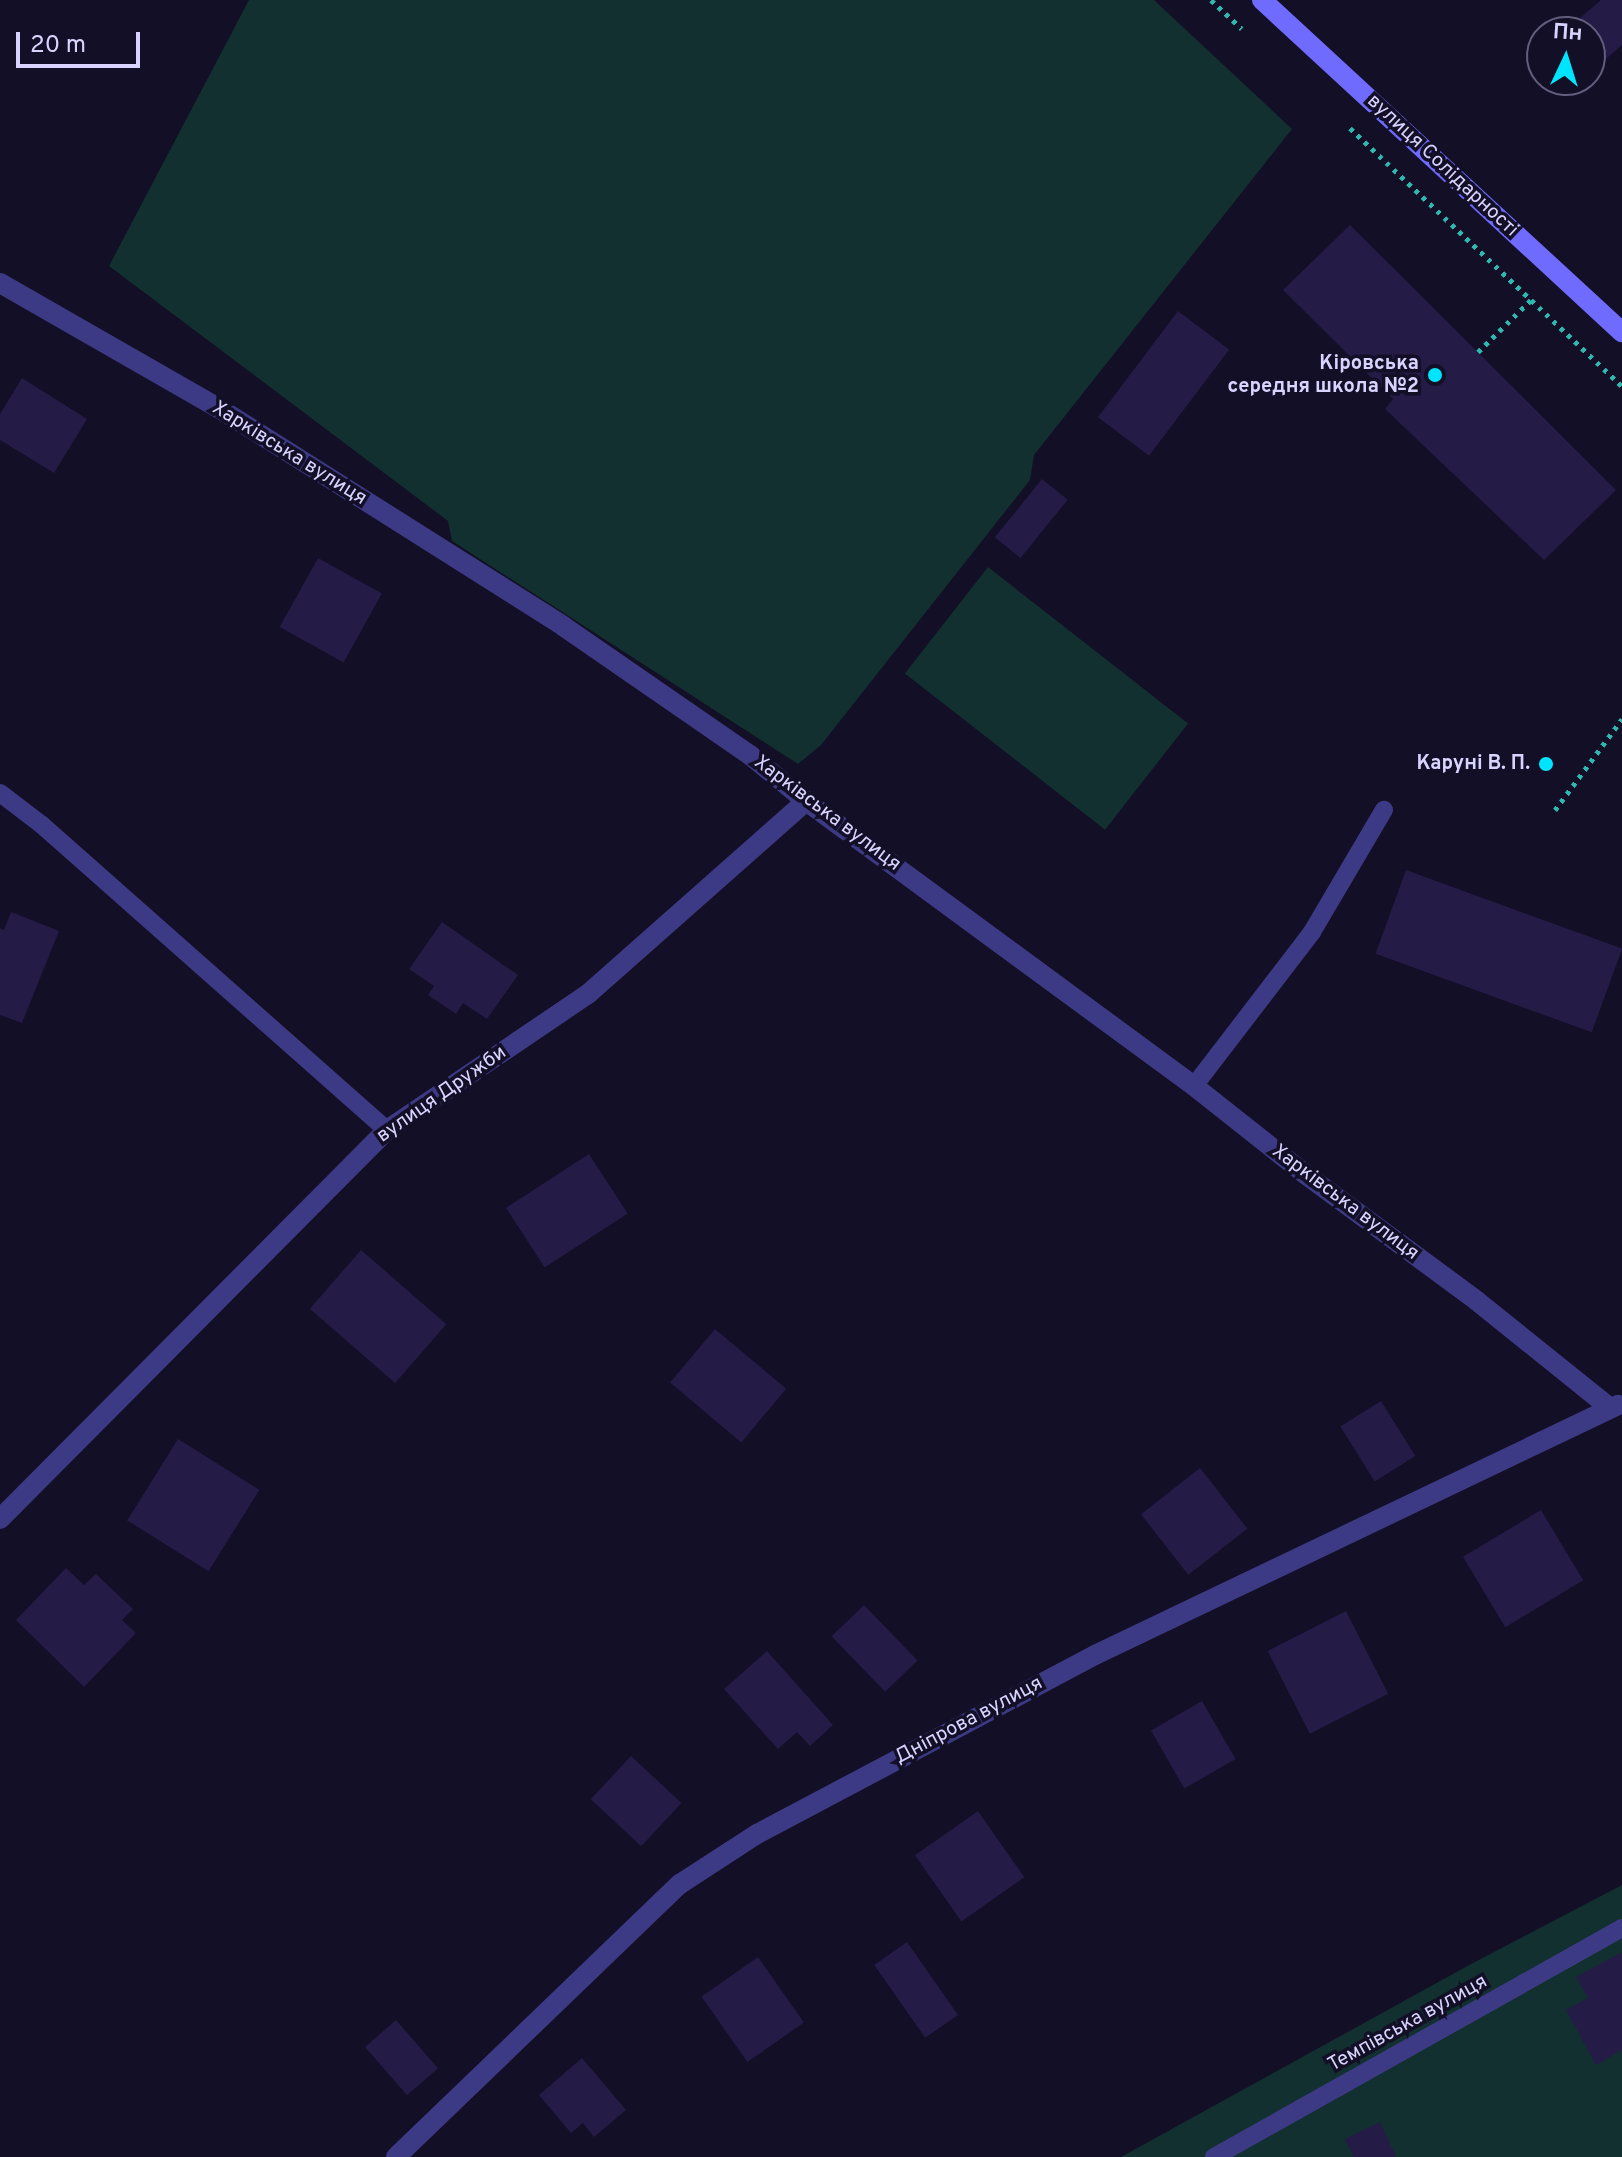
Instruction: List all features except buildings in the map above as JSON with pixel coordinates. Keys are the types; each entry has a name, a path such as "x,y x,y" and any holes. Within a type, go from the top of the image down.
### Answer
{"main road":[{"name":"вулиця Солідарності","path":"1262,0 1622,332"}],"street":[{"name":"Харківська вулиця","path":"0,283 225,412 563,626 750,755 806,801 1194,1086 1305,1174 1616,1406"},
{"name":"вулиця Дружби","path":"0,1519 387,1130 588,994 806,801"},
{"name":"Дніпрова вулиця","path":"396,2157 680,1884 757,1834 1095,1655 1616,1406"}],"lane":[{"path":"0,793 42,825 387,1130"},
{"path":"1194,1086 1312,932 1384,810"},
{"name":"Темпівська вулиця","path":"1214,2157 1622,1928"}],"path":[{"path":"1211,0 1244,30"},
{"path":"1343,122 1622,386"},
{"path":"1478,352 1531,300"},
{"path":"1555,810 1622,719"}],"green space":[{"path":"249,0 1154,0 1292,129 1034,455 1030,480 821,745 798,764 452,541 448,521 109,266"},
{"path":"988,567 1188,723 1105,830 905,673"},
{"path":"1622,1885 1622,2157 1121,2157 1471,1964"}],"place":[{"name":"Кіровська середня школа №2","path":"1435,375"},
{"name":"Каруні В. П.","path":"1546,764"}]}
